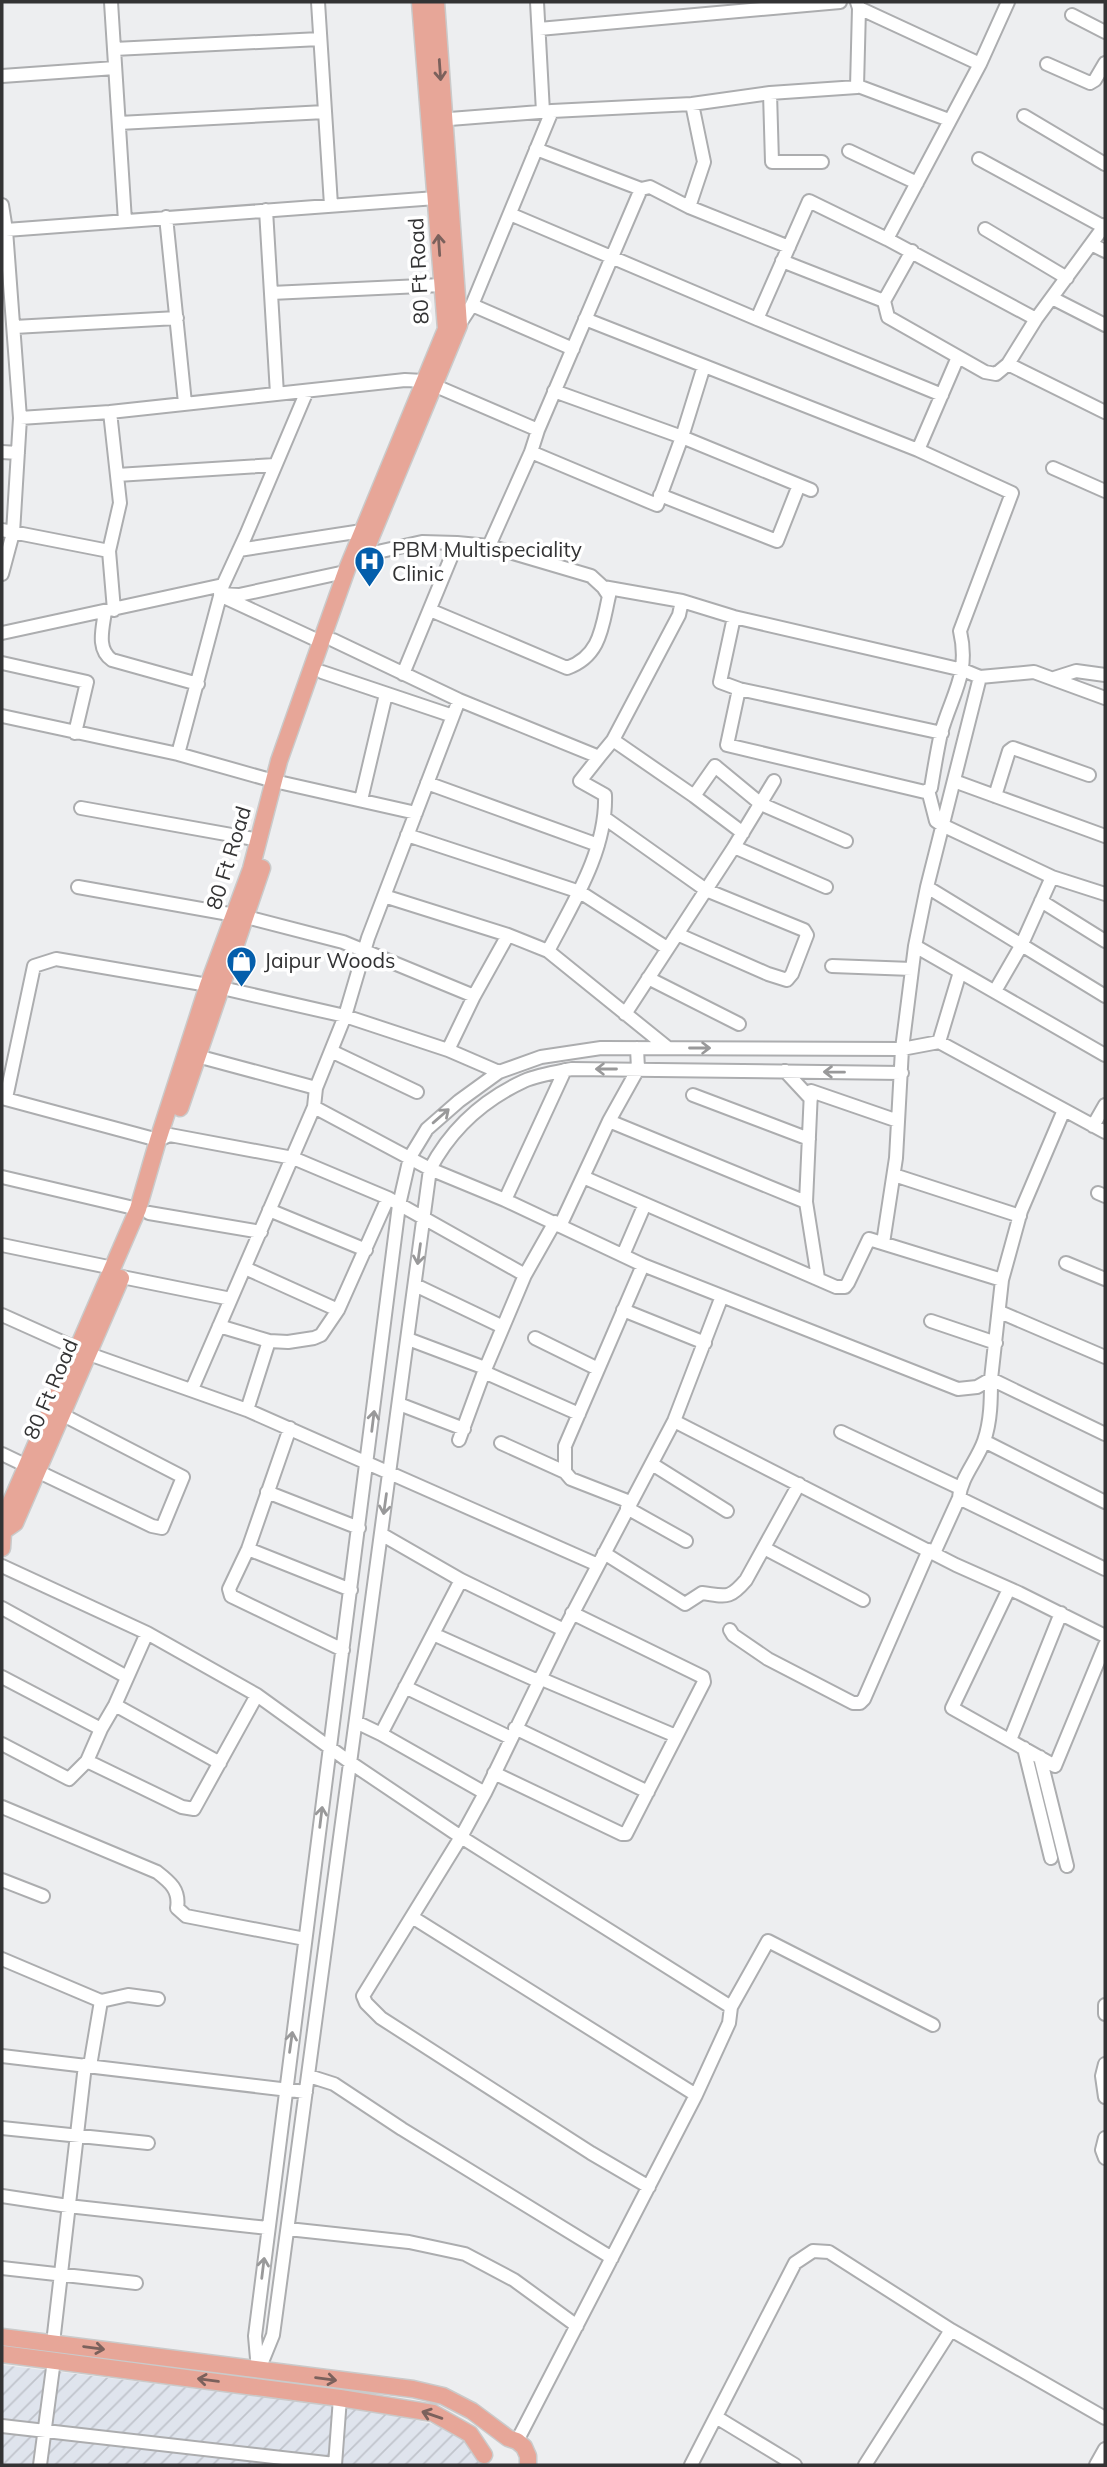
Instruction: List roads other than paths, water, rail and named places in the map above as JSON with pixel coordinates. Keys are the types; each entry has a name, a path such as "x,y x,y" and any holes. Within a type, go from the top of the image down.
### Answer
{"main road":[{"name":"80 Ft Road","path":"3,1538 15,1523 33,1469 144,1211 164,1137 240,916 259,840 327,641 345,572 459,326 437,120 420,2"},
{"name":"80 Ft Road","path":"240,916 261,873 279,782 322,672 327,641 364,555 430,384 446,329 436,198 436,2"},
{"name":"80 Ft Road","path":"164,1137 197,1056 215,987"},
{"name":"80 Ft Road","path":"33,1469 63,1415 84,1352"},
{"path":"2,1548 3,1538"},
{"path":"2,2337 53,2343 257,2378 340,2398 433,2413 470,2434 484,2460"},
{"path":"2,2354 257,2378 413,2389 443,2396 472,2411 524,2447 528,2456 527,2465"},
{"path":"484,2460 493,2442 513,2440"}],"street":[{"path":"111,2 125,221"},
{"path":"318,2 331,205"},
{"path":"459,326 472,305 510,214 536,149 547,111 537,2"},
{"path":"538,29 840,2"},
{"path":"887,239 981,64 1008,2"},
{"path":"858,86 858,5 981,64"},
{"path":"1072,15 1105,32"},
{"path":"114,49 320,39"},
{"path":"1047,64 1090,83 1095,80 1105,63"},
{"path":"2,76 115,68"},
{"path":"437,120 692,104 770,93 858,86 949,120"},
{"path":"770,93 772,168 822,162"},
{"path":"689,207 704,162 692,104"},
{"path":"119,123 325,112"},
{"path":"1024,117 1105,164"},
{"path":"536,149 641,189 650,187 689,207 789,247"},
{"path":"849,151 917,183"},
{"path":"912,251 884,301 888,317 985,372 996,374 1008,364 1036,319 1105,226 979,159"},
{"path":"489,546 641,189"},
{"path":"6,230 436,198"},
{"path":"757,319 809,201 912,251 1036,319"},
{"path":"2,205 20,418 2,574"},
{"path":"266,210 276,394"},
{"path":"510,214 942,395"},
{"path":"166,217 185,403"},
{"path":"985,229 1067,278"},
{"path":"1091,244 1105,251"},
{"path":"782,261 884,301"},
{"path":"271,293 442,285"},
{"path":"1052,298 1105,325"},
{"path":"472,305 573,349"},
{"path":"14,327 177,318"},
{"path":"585,319 918,450 1012,493 960,631 965,650 963,670 942,733 931,788 925,792 727,745 739,690"},
{"path":"918,450 958,357"},
{"path":"2,360 16,359"},
{"path":"1008,364 1105,412"},
{"path":"531,452 657,505 704,366"},
{"path":"20,418 110,412 405,380 430,384 538,430"},
{"path":"178,754 221,591 307,391"},
{"path":"554,391 682,437 805,487 777,541 660,495"},
{"path":"110,412 120,503 110,551 110,610 102,643 106,656 198,684"},
{"path":"2,452 18,453"},
{"path":"117,475 275,465"},
{"path":"1053,468 1105,491"},
{"path":"7,531 110,551"},
{"path":"239,550 362,531"},
{"path":"364,555 422,542 489,546 591,576 609,596 599,639 580,663 567,668 430,610"},
{"path":"403,674 457,543"},
{"path":"2,633 110,610 221,591 239,595 345,572"},
{"path":"603,587 682,601 734,617 963,670 980,677 1034,672 1105,698"},
{"path":"221,591 459,700 599,757"},
{"path":"548,951 580,892 606,819 606,795 580,781 613,740 679,615 682,601"},
{"path":"734,617 720,681 739,690 942,733"},
{"path":"2,663 87,682 75,733"},
{"path":"1055,678 1076,671 1105,675"},
{"path":"322,672 453,716"},
{"path":"883,1243 894,1175 902,1049 915,946 927,887 980,677"},
{"path":"361,800 386,694"},
{"path":"192,1390 314,1107 316,1088 345,1016 364,951 459,700"},
{"path":"2,716 178,754 279,782 416,813"},
{"path":"613,740 743,833"},
{"path":"995,796 1009,751 1013,748 1089,775"},
{"path":"694,796 716,766 761,804 846,841"},
{"path":"625,1014 743,833 774,780"},
{"path":"954,781 1105,836"},
{"path":"427,783 598,845"},
{"path":"928,790 936,821 942,825 1052,877 1105,894"},
{"path":"81,808 259,840"},
{"path":"606,819 706,890 804,930 807,935 792,974 787,980 677,934"},
{"path":"407,835 580,892 667,948"},
{"path":"734,847 827,887"},
{"path":"995,991 1021,946 1052,877"},
{"path":"78,887 240,916 343,942 474,996"},
{"path":"927,887 1105,996"},
{"path":"384,896 508,935 548,951 668,1048"},
{"path":"1041,901 1105,940"},
{"path":"448,1051 474,996 508,935"},
{"path":"915,946 1105,1055"},
{"path":"499,1072 448,1051 345,1016 215,987 56,959 34,966 4,1098 164,1137 293,1158 394,1201 525,1275"},
{"path":"832,966 912,969"},
{"path":"939,1042 960,972"},
{"path":"648,978 739,1024"},
{"path":"219,1326 269,1341 288,1342 321,1335 338,1310 366,1250 394,1201 410,1157 427,1129 458,1101 499,1072 541,1057 601,1048 902,1049 939,1042 1105,1132"},
{"path":"398,1404 461,1435 525,1275 558,1224 638,1069 637,1048"},
{"path":"331,1051 417,1092"},
{"path":"197,1056 316,1088"},
{"path":"257,2378 273,2335 430,1169 450,1135 481,1106 526,1080 565,1070 902,1073"},
{"path":"505,1200 565,1070"},
{"path":"785,1071 811,1099"},
{"path":"818,1278 806,1202 811,1091 898,1121"},
{"path":"693,1095 809,1139"},
{"path":"1093,1126 1105,1105"},
{"path":"314,1107 430,1169 505,1200 643,1265 958,1389 977,1387 991,1379"},
{"path":"730,1630 733,1635 768,1658 853,1703 860,1703 864,1699 984,1441 991,1405 991,1379 1002,1280 1020,1216 1064,1110"},
{"path":"609,1121 806,1202"},
{"path":"894,1175 1020,1216"},
{"path":"2,1177 144,1211 261,1232"},
{"path":"583,1177 836,1287 845,1287 866,1242 872,1239 1002,1280"},
{"path":"257,2378 255,2336 368,1463 394,1201"},
{"path":"623,1255 645,1204"},
{"path":"270,1209 366,1250"},
{"path":"2,1245 230,1299"},
{"path":"1066,1263 1105,1279"},
{"path":"565,1472 565,1446 643,1265"},
{"path":"245,1268 338,1310"},
{"path":"415,1285 503,1327"},
{"path":"649,2187 381,2018 366,2003 363,1996 485,1793 572,1613 674,1421 722,1296"},
{"path":"623,1310 705,1343"},
{"path":"1000,1312 1105,1357"},
{"path":"2,1315 84,1352 247,1410 601,1559 685,1604 702,1592 728,1596 735,1593 746,1580 799,1484"},
{"path":"931,1321 996,1343"},
{"path":"535,1338 598,1369"},
{"path":"408,1339 485,1370 579,1414"},
{"path":"247,1410 269,1341"},
{"path":"991,1379 1105,1434"},
{"path":"2,1454 152,1526 162,1528 183,1477 63,1415"},
{"path":"674,1421 956,1565 1105,1636"},
{"path":"290,1428 248,1549 229,1589 231,1596 239,1602 343,1650"},
{"path":"841,1432 1105,1569"},
{"path":"984,1441 1105,1502"},
{"path":"501,1443 629,1505 686,1541"},
{"path":"652,1464 727,1511"},
{"path":"267,1492 359,1528"},
{"path":"381,1534 461,1580 564,1630"},
{"path":"764,1548 863,1600"},
{"path":"248,1549 351,1590"},
{"path":"2,1566 147,1633 257,1695 351,1763 461,1837 731,2007"},
{"path":"382,1734 461,1580"},
{"path":"1009,1589 951,1708 1055,1766 1105,1646"},
{"path":"2,1608 127,1677"},
{"path":"494,1773 622,1834 628,1832 705,1679 572,1613"},
{"path":"1010,1740 1061,1613"},
{"path":"2,1744 69,1779 87,1761 147,1633"},
{"path":"433,1634 676,1736"},
{"path":"2,1677 101,1729"},
{"path":"405,1687 648,1792"},
{"path":"87,1761 182,1807 194,1808 257,1695"},
{"path":"115,1705 220,1763"},
{"path":"356,1722 485,1793"},
{"path":"1024,1748 1051,1858"},
{"path":"1040,1757 1067,1866"},
{"path":"3,1809 157,1872 175,1888 179,1900 177,1908 186,1916 305,1939"},
{"path":"2,1880 43,1896"},
{"path":"412,1917 696,2095"},
{"path":"513,2440 577,2326 649,2187 729,2024 731,2007 768,1941 933,2025"},
{"path":"2,1958 102,2001 128,1995 158,1998"},
{"path":"53,2343 68,2206 88,2066 102,2001"},
{"path":"1105,2005 1105,2014"},
{"path":"2,2056 306,2092"},
{"path":"1105,2064 1102,2076 1105,2097"},
{"path":"309,2076 334,2084 612,2258"},
{"path":"2,2128 78,2138 148,2143"},
{"path":"1105,2138 1102,2150 1105,2158"},
{"path":"2,2196 268,2228"},
{"path":"288,2229 410,2242 465,2254 514,2280 577,2326"},
{"path":"691,2465 795,2263 813,2251 829,2252 951,2330 1105,2418"},
{"path":"2,2268 136,2283"},
{"path":"865,2465 951,2330"},
{"path":"40,2465 54,2360"},
{"path":"2,2426 335,2465 340,2398"},
{"path":"716,2417 795,2465"},
{"path":"1096,2465 1105,2449"}],"place":[{"name":"PBM Multispeciality Clinic","path":"369,589"},
{"name":"Jaipur Woods","path":"241,988"}]}
